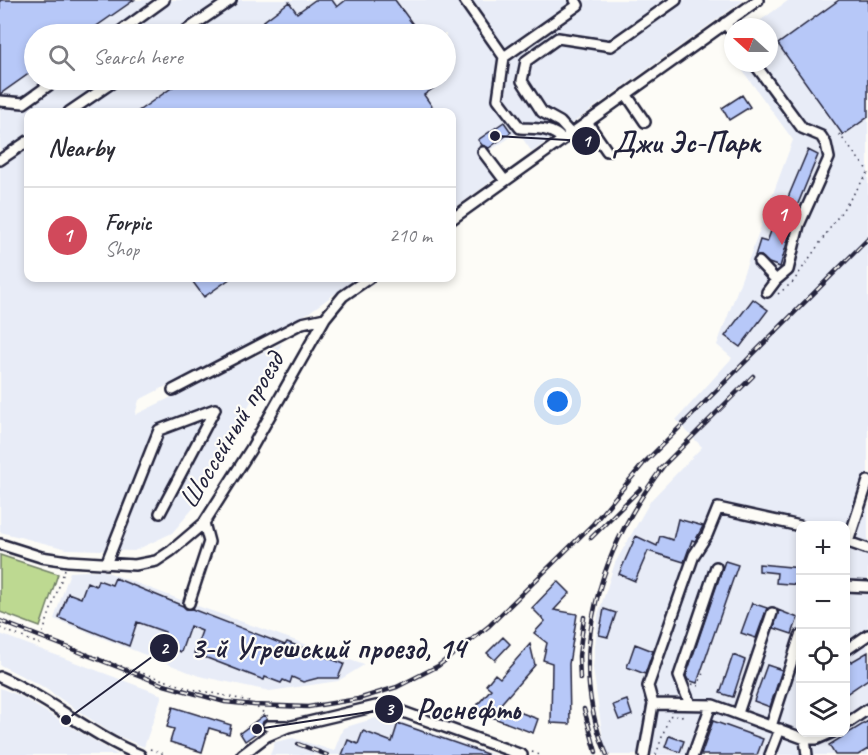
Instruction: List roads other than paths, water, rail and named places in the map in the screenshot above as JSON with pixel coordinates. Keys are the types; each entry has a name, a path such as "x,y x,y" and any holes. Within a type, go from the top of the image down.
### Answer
{"street":[{"path":"131,24 164,0"},
{"path":"196,24 231,0"},
{"path":"464,0 504,57 498,99 520,128 545,129 566,136"},
{"path":"504,57 578,5 575,0"},
{"path":"566,136 560,122 542,112 522,81 526,61 558,38 611,46 676,0"},
{"path":"732,18 758,0"},
{"path":"456,216 724,24"},
{"path":"761,72 802,128 821,136 826,144 829,158 800,225 788,270 767,292"},
{"path":"0,101 24,103 42,90"},
{"path":"75,108 101,90"},
{"path":"626,94 645,122"},
{"path":"586,122 607,151"},
{"path":"0,160 24,144"},
{"path":"483,152 505,181"},
{"path":"785,220 800,225"},
{"path":"759,262 776,280"},
{"name":"Шоссейный проезд","path":"0,544 41,557 68,561 135,565 156,561 204,523 326,318 343,296 363,282"},
{"path":"173,390 303,323 326,318"},
{"path":"106,564 159,430 215,409 160,513"},
{"path":"850,532 868,481"},
{"path":"644,755 653,704 648,686 694,555 707,535 718,508 796,525"},
{"path":"189,603 209,542 204,523"},
{"path":"850,542 868,549"},
{"path":"690,704 679,676 716,567"},
{"path":"850,586 868,587"},
{"path":"738,713 772,613"},
{"path":"850,647 868,635"},
{"path":"770,755 775,728 796,665"},
{"path":"0,677 25,688 137,755"},
{"path":"653,704 711,705 738,713 805,740 817,740 823,737"},
{"path":"693,755 711,705"},
{"path":"242,755 267,736 288,727 376,706 386,706 522,752"},
{"path":"850,721 868,709"},
{"path":"270,726 288,727"},
{"path":"805,740 807,755"}],"railway":[{"path":"0,621 164,685 225,702 308,707 358,699 397,687 438,666 489,626 593,524 643,464 868,239"},
{"path":"659,470 753,376"},
{"path":"607,755 594,717 589,679 589,641 596,603 607,566 623,530 665,464"},
{"path":"591,538 640,489"},
{"path":"580,679 579,656 584,617"},
{"path":"584,709 596,752"},
{"path":"298,744 327,755"}],"place":[{"name":"Джи Эс-Парк","path":"495,136"},
{"name":"Forpic","path":"782,245"},
{"name":"3-й Угрешский проезд, 14","path":"66,720"},
{"name":"Роснефть","path":"257,729"}]}
